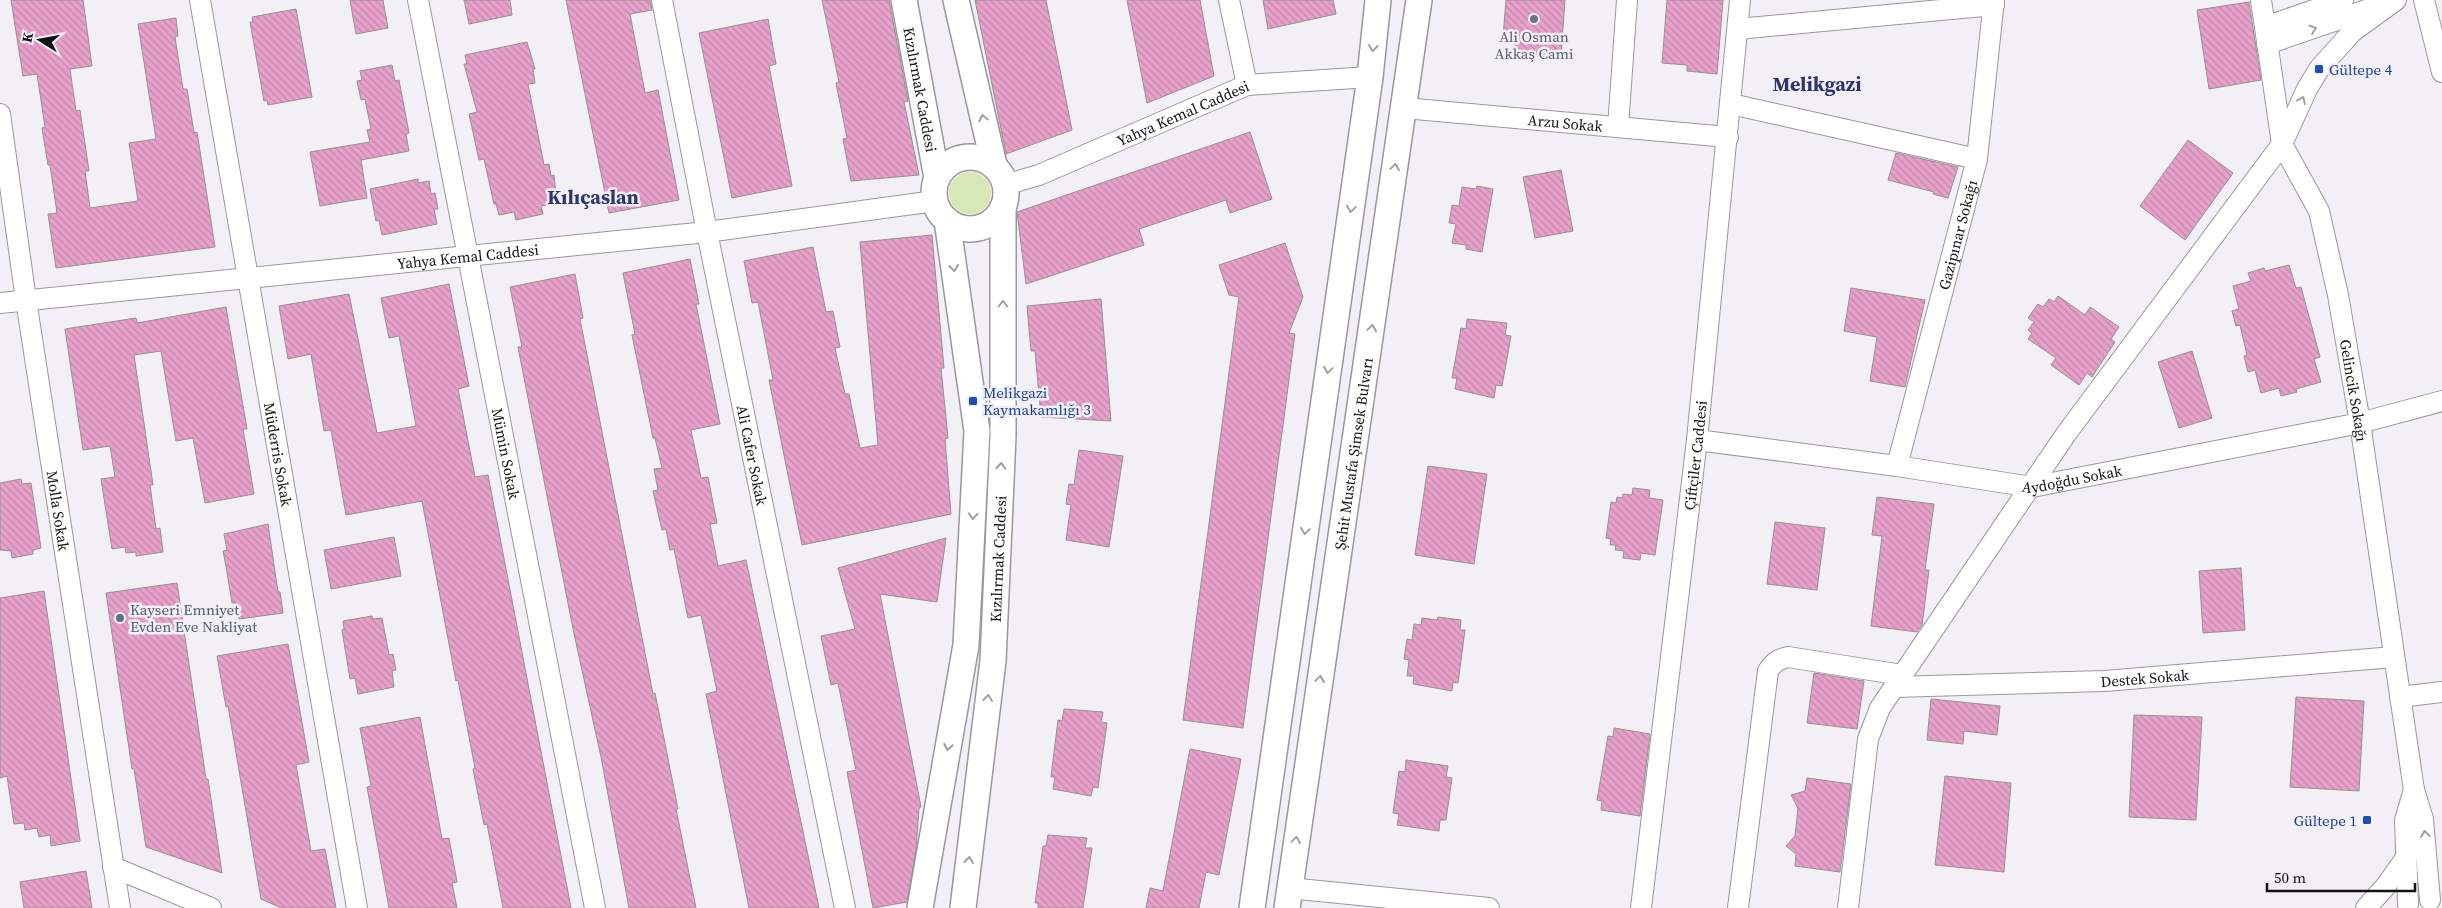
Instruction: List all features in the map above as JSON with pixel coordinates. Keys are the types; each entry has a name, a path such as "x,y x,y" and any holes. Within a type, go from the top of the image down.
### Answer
{"main road":[{"name":"Kızılırmak Caddesi","path":"904,0 940,200 977,431 966,645 920,908"},
{"name":"Kızılırmak Caddesi","path":"956,0 1001,186 1003,436 993,661 963,908"},
{"path":"1252,908 1370,77 1378,0"},
{"name":"Şehit Mustafa Şimsek Bulvarı","path":"1288,898 1419,0"},
{"path":"962,157 979,158 1001,186 989,223 978,228 956,226 940,200 952,162 962,157"}],"street":[{"name":"Müderris Sokak","path":"200,0 357,908"},
{"name":"Mümin Sokak","path":"418,0 469,255 594,908"},
{"name":"Ali Cafer Sokak","path":"662,0 707,232 845,908"},
{"path":"1229,0 1247,85"},
{"path":"1618,127 1627,0"},
{"name":"Çiftçiler Caddesi","path":"1641,908 1697,440 1740,0"},
{"name":"Gelincik Sokağı","path":"2261,0 2282,144 2319,211 2338,295 2360,423 2414,790 2423,819 2437,904"},
{"path":"2266,36 2343,0"},
{"path":"2266,36 2396,0"},
{"path":"1848,908 1868,739 1880,708 2032,487 2066,434 2282,144 2307,89 2319,69 2352,32 2396,0"},
{"path":"2424,0 2442,72"},
{"path":"1738,29 1994,3"},
{"name":"Gazipınar Sokağı","path":"1897,466 1977,159 1994,3"},
{"name":"Yahya Kemal Caddesi","path":"1001,186 1039,175 1247,85 1370,77"},
{"path":"1731,104 1977,159"},
{"name":"Arzu Sokak","path":"1404,108 1728,137"},
{"name":"Molla Sokak","path":"0,114 26,300 120,908"},
{"name":"Yahya Kemal Caddesi","path":"0,303 248,280 469,255 707,232 940,200"},
{"name":"Aydoğdu Sokak","path":"1697,440 1897,466 2032,487 2360,423 2442,401"},
{"name":"Destek Sokak","path":"1738,908 1768,671 1777,660 1788,657 1898,681 2105,681 2394,657"},
{"path":"2400,697 2442,692"},
{"name":"Gelincik Sokağı","path":"2407,906 2408,856 2405,820 2414,790"},
{"path":"2366,908 2385,887 2408,856"},
{"path":"113,867 211,908"},
{"path":"1288,898 1489,908"},
{"path":"2407,906 2415,900 2437,904"}],"green space":[{"path":"970,172 985,178 991,193 985,208 970,214 955,208 949,193 955,178"}],"building":[{"path":"11,0 83,0 92,66 70,69 76,111 80,110 89,171 85,171 90,208 138,201 129,143 156,139 138,24 176,18 178,36 175,37 183,89 187,89 194,133 197,132 215,247 56,268 48,214 57,213 42,128 45,127 37,74 23,76"},
{"path":"350,0 383,0 388,28 356,34"},
{"path":"464,0 510,0 512,15 469,24"},
{"path":"566,0 650,0 652,10 630,14 645,93 658,90 679,200 609,213"},
{"path":"822,0 889,0 908,101 904,102 919,175 851,181 843,139 847,138 836,83 839,82"},
{"path":"975,0 1046,0 1072,130 1006,154"},
{"path":"1127,0 1200,0 1214,76 1147,103"},
{"path":"1263,0 1333,0 1336,14 1268,29"},
{"name":"Ali Osman Akkaş Cami","path":"1506,0 1565,0 1561,56 1514,53 1516,38 1503,37"},
{"path":"1667,0 1723,0 1717,74 1687,71 1687,65 1662,63"},
{"path":"2249,2 2261,80 2209,89 2197,10"},
{"path":"296,9 312,97 268,105 267,100 264,101 250,22 253,22 252,17"},
{"path":"768,19 776,64 769,66 792,186 732,198 699,33"},
{"path":"527,42 535,69 533,69 535,83 528,84 544,165 549,164 551,176 554,175 557,203 541,206 543,214 516,220 514,212 499,215 496,204 494,204 484,159 479,160 469,114 477,112 464,64 467,64 465,55"},
{"path":"392,65 395,81 399,80 409,133 406,134 409,151 361,160 367,198 320,206 310,152 370,142 367,130 371,129 365,99 361,100 357,81 362,80 360,71"},
{"path":"1250,132 1272,199 1230,213 1226,200 1139,229 1144,245 1026,284 1017,212"},
{"path":"2188,140 2233,173 2185,240 2140,206"},
{"path":"1896,153 1958,167 1948,198 1933,194 1934,192 1888,180"},
{"path":"1561,170 1573,231 1535,238 1523,177"},
{"path":"418,179 418,183 429,181 431,194 435,193 438,209 434,209 437,224 382,235 379,220 376,221 370,189"},
{"path":"1477,186 1493,189 1482,252 1466,249 1466,245 1452,243 1456,224 1449,223 1452,205 1459,206 1462,187 1476,189"},
{"path":"932,235 944,368 941,368 948,438 945,439 951,514 802,545 769,380 773,380 758,302 752,303 744,261 813,247 826,312 833,311 840,347 835,348 845,394 849,394 860,448 878,445 860,242"},
{"path":"1285,243 1303,297 1289,333 1295,334 1243,728 1183,720 1239,297 1229,295 1219,265"},
{"path":"690,259 699,304 696,304 720,424 691,430 701,478 708,477 717,523 710,524 718,566 746,560 819,908 749,908 706,694 717,691 701,615 688,618 674,549 670,550 666,529 662,530 653,491 658,490 654,469 662,468 655,438 653,438 632,335 635,334 623,273"},
{"path":"2289,265 2296,288 2301,287 2320,357 2314,359 2321,382 2296,389 2297,392 2281,396 2279,388 2261,393 2255,370 2248,372 2244,356 2247,355 2240,325 2236,326 2232,311 2239,309 2233,286 2251,281 2248,273 2264,268 2265,271"},
{"path":"575,274 583,318 580,319 696,908 629,908 601,757 573,629 518,347 522,347 510,287"},
{"path":"449,284 469,386 458,389 475,477 488,475 571,908 503,908 487,824 484,825 473,769 475,768 458,680 456,681 422,501 346,515 331,430 324,431 311,354 288,359 279,306 349,294 377,433 416,426 399,336 389,338 381,298"},
{"path":"1851,288 1925,300 1905,387 1870,381 1877,337 1844,331"},
{"path":"2058,296 2085,315 2090,307 2119,327 2111,339 2115,342 2092,377 2087,373 2079,385 2051,365 2056,358 2028,339 2032,333 2028,330 2034,322 2028,318 2038,304 2043,307 2049,299 2054,302"},
{"path":"1101,299 1111,421 1041,417 1035,351 1031,351 1027,306"},
{"path":"226,307 247,429 243,429 254,494 205,503 193,438 176,441 161,351 134,355 153,485 150,485 156,529 160,528 163,552 136,556 136,552 126,553 125,547 112,549 101,479 115,477 110,446 83,450 65,329 136,318 137,323"},
{"path":"1467,319 1507,323 1505,335 1511,336 1502,386 1496,385 1494,398 1455,389 1457,378 1452,378 1461,328 1466,329"},
{"path":"2192,351 2212,418 2179,428 2158,362"},
{"path":"1079,450 1123,456 1109,547 1066,540 1071,505 1066,504 1069,484 1074,485"},
{"path":"1428,466 1487,474 1474,564 1415,555"},
{"path":"21,479 22,484 31,483 41,548 33,550 33,554 12,558 11,551 0,550 0,483"},
{"path":"1633,488 1650,490 1649,498 1663,500 1655,555 1641,553 1640,560 1623,558 1624,551 1615,550 1616,545 1610,545 1611,539 1606,538 1611,502 1616,503 1617,497 1622,498 1623,494 1632,495"},
{"path":"1877,497 1934,504 1925,570 1929,570 1922,625 1917,632 1871,626 1882,536 1872,535"},
{"path":"1775,522 1825,528 1817,590 1767,584"},
{"path":"268,524 283,613 239,619 236,603 232,603 223,551 227,550 224,534"},
{"path":"394,537 401,576 331,589 324,550"},
{"path":"946,538 937,602 880,594 921,807 919,808 916,850 907,902 873,908 847,772 856,770 838,683 831,685 821,636 855,629 838,568"},
{"path":"2241,568 2245,630 2203,633 2199,571"},
{"path":"177,583 222,873 146,847 134,769 132,769 106,593"},
{"path":"44,591 80,841 51,846 50,835 39,837 37,828 25,830 24,823 14,824 7,776 0,778 0,598"},
{"path":"372,616 373,619 382,618 389,655 393,654 396,670 392,671 394,687 358,694 355,678 350,679 342,630 344,629 343,621"},
{"path":"1438,617 1461,620 1460,630 1465,630 1458,683 1453,682 1452,691 1413,684 1414,676 1407,676 1409,660 1404,659 1407,639 1412,640 1414,624 1421,625 1422,618 1437,620"},
{"path":"288,644 309,762 296,765 311,851 325,849 336,908 281,908 261,899 228,706 226,707 217,656"},
{"path":"1814,673 1864,681 1857,729 1807,723"},
{"path":"2296,697 2364,701 2359,791 2290,787"},
{"path":"1931,699 2000,706 1997,735 1964,731 1963,744 1927,740"},
{"path":"1064,709 1103,712 1101,722 1107,723 1098,788 1093,787 1091,796 1053,789 1055,777 1051,777 1058,720 1062,721"},
{"path":"2134,715 2202,717 2196,820 2129,817"},
{"path":"420,717 442,839 449,838 457,882 452,883 457,908 389,908 367,787 371,786 360,728"},
{"path":"1614,728 1650,734 1640,816 1601,810 1602,801 1597,800 1608,736 1613,737"},
{"path":"1190,749 1241,759 1219,875 1206,872 1199,908 1146,908 1150,888 1163,891"},
{"path":"1406,760 1448,766 1446,777 1452,778 1446,820 1440,820 1439,831 1397,825 1399,814 1393,813 1399,771 1405,772"},
{"path":"1945,776 2011,783 2004,872 1935,865"},
{"path":"1807,778 1851,784 1840,872 1795,866 1796,854 1786,846 1795,836 1798,808 1791,795 1805,791"},
{"path":"1048,835 1087,838 1085,848 1092,848 1083,908 1038,908 1038,903 1035,903 1043,846 1046,846"},
{"path":"86,871 92,908 24,908 20,882"}],"place":[{"name":"Ali Osman Akkaş Cami","path":"1534,19"},
{"name":"Gültepe 4","path":"2319,69"},
{"name":"Melikgazi Kaymakamlığı 3","path":"973,401"},
{"name":"Kayseri Emniyet Evden Eve Nakliyat","path":"120,618"},
{"name":"Gültepe 1","path":"2367,820"}],"district":[{"name":"Melikgazi","path":"1817,84"},
{"name":"Kılıçaslan","path":"593,197"}]}
